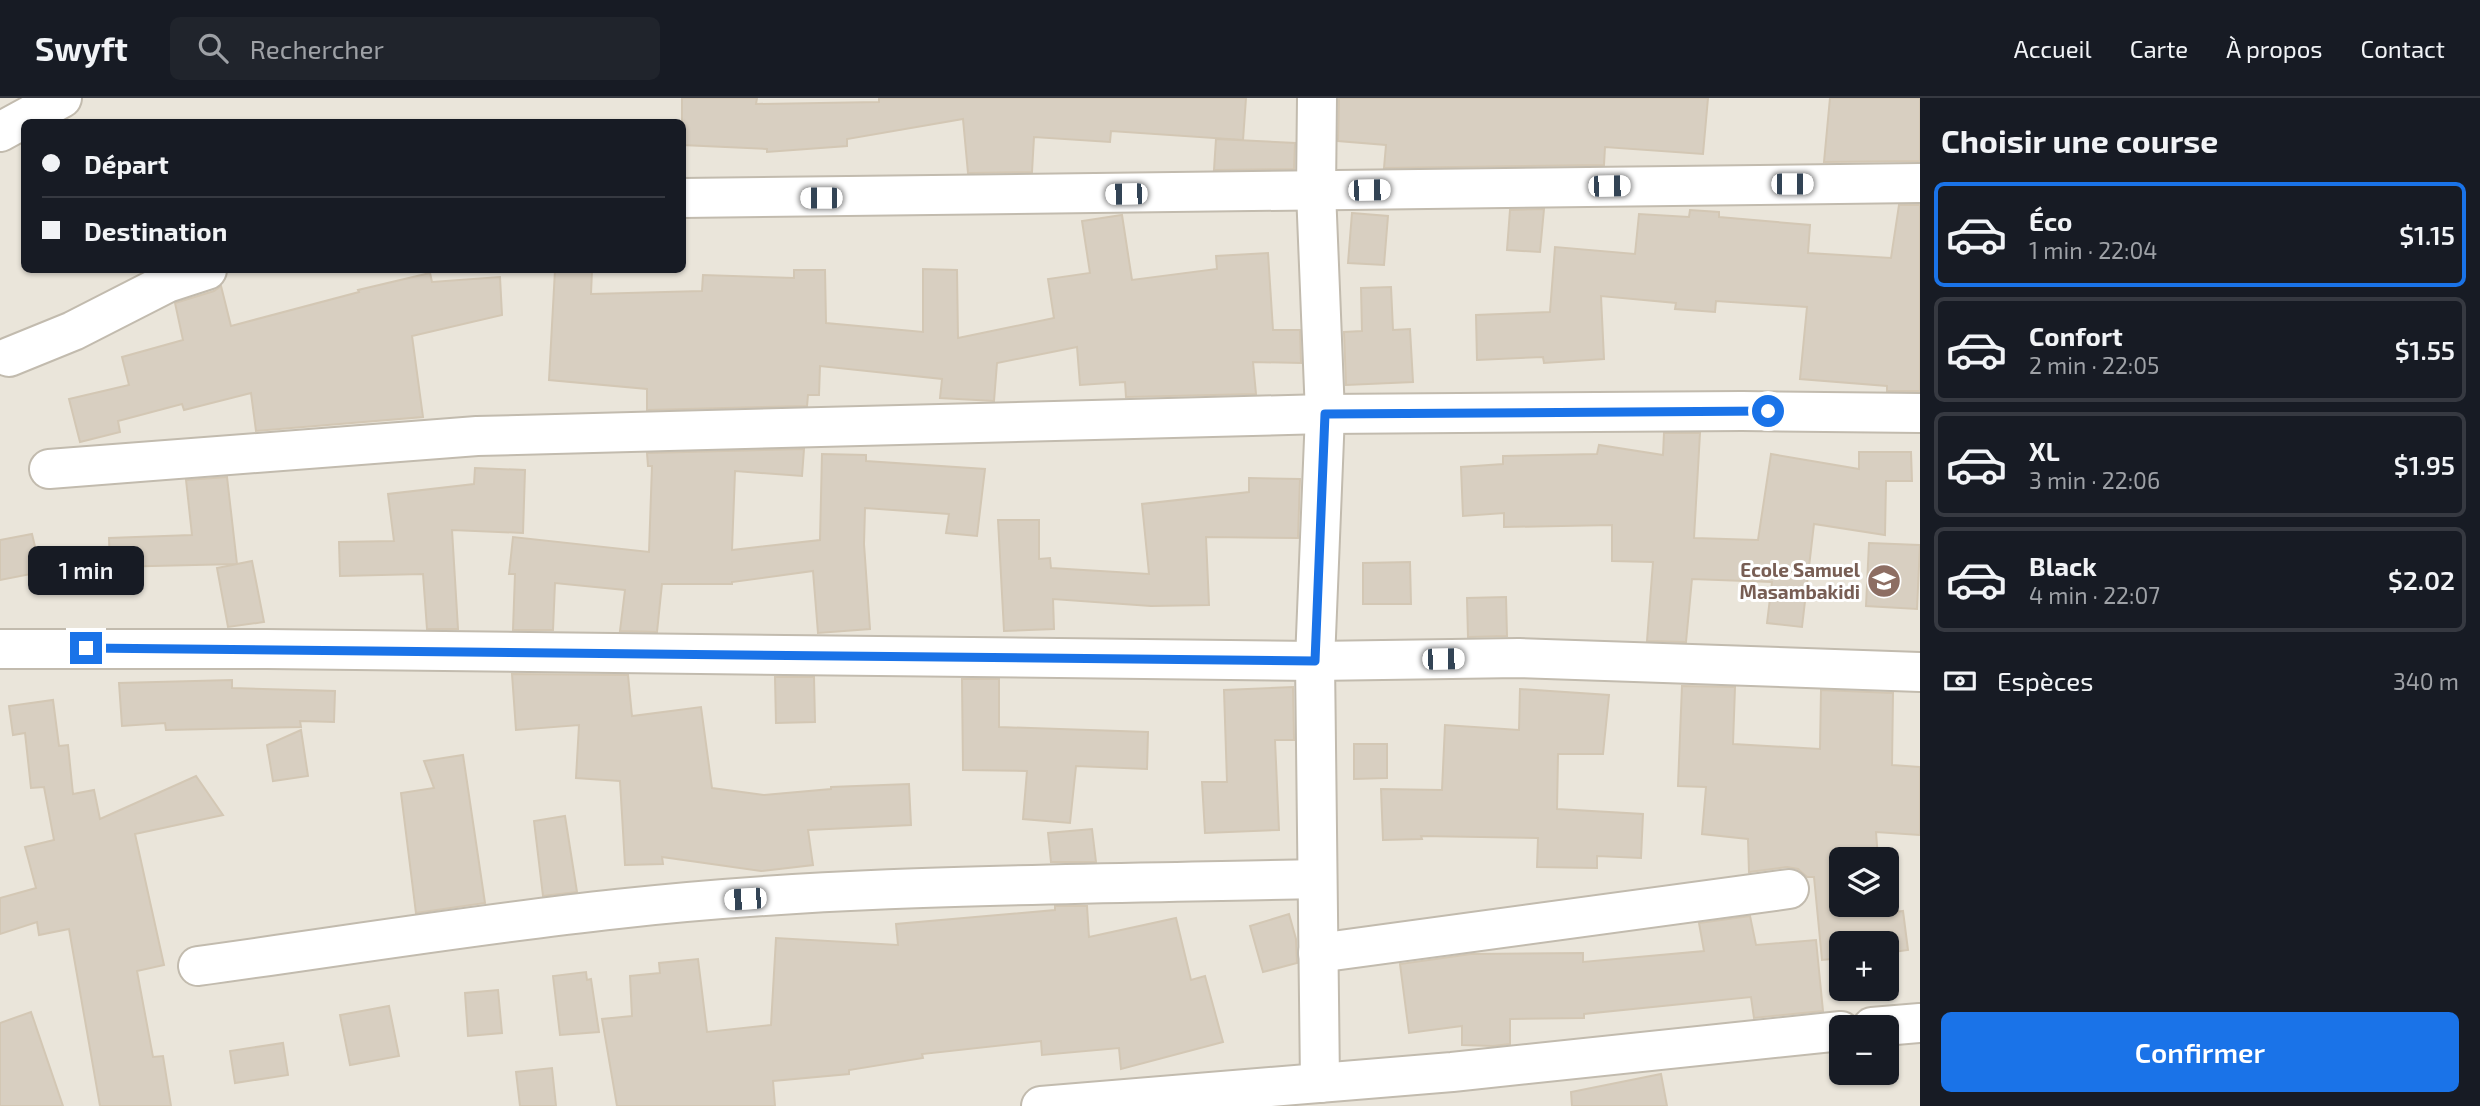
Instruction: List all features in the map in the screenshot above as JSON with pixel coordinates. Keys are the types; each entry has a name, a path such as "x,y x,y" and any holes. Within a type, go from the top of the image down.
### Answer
{"street":[{"path":"24,119 62,98"},
{"path":"1317,98 1316,191 1325,414 1315,661 1320,1083"},
{"path":"0,132 21,120"},
{"path":"686,198 1920,183"},
{"path":"9,357 73,331 167,283 198,273"},
{"path":"49,469 477,436 1325,414 1742,411 1920,413"},
{"path":"0,649 267,649 1315,661 1519,658 1920,672"},
{"path":"198,966 618,909 823,894 1317,880"},
{"path":"1318,953 1789,889"},
{"path":"1899,1025 1920,1023"},
{"path":"1041,1106 1465,1070 1829,1032"}],"shaded area":[{"path":"0,98 1920,98 1920,1106 0,1106"}],"building":[{"path":"682,98 757,98 756,104 879,102 879,98 1246,98 1243,140 1111,131 1110,142 1034,137 1032,172 968,173 963,119 847,139 847,146 767,152 767,149 686,145 686,119 682,119"},
{"path":"1339,98 1708,98 1703,154 1605,147 1604,165 1384,168 1386,145 1338,141"},
{"path":"1830,98 1920,98 1920,161 1824,162"},
{"path":"1216,139 1295,143 1294,169 1214,170"},
{"path":"1899,205 1920,205 1920,391 1887,391 1887,386 1800,379 1807,307 1716,301 1715,312 1675,309 1676,303 1601,296 1604,359 1544,363 1543,357 1477,360 1476,315 1550,312 1555,247 1635,254 1639,214 1689,217 1690,210 1719,212 1719,217 1810,225 1808,253 1891,258"},
{"path":"1544,209 1540,252 1507,250 1510,210"},
{"path":"1352,213 1388,216 1384,265 1348,263"},
{"path":"1122,215 1132,280 1217,269 1216,256 1268,253 1273,330 1300,330 1301,363 1253,362 1256,394 1126,397 1125,382 1080,385 1077,347 997,363 994,401 940,398 942,379 820,366 819,395 808,395 807,406 647,410 647,389 549,380 555,273 592,273 591,294 702,291 703,275 794,278 794,270 825,270 826,323 923,332 923,269 957,270 958,338 1054,318 1048,279 1090,273 1082,221"},
{"path":"430,273 432,282 500,277 502,315 412,336 423,417 256,431 251,393 184,410 182,404 118,421 120,432 80,442 69,399 129,385 122,357 183,340 175,303 214,291 221,286 231,326 359,292 358,290"},
{"path":"1391,287 1393,330 1410,329 1413,382 1346,385 1344,332 1362,331 1361,288"},
{"path":"1664,433 1700,433 1694,538 1758,540 1771,454 1859,469 1859,452 1911,452 1912,481 1886,481 1885,535 1814,524 1802,627 1767,623 1772,582 1692,579 1686,642 1647,641 1653,562 1612,561 1612,525 1504,527 1504,513 1463,516 1461,467 1503,464 1503,456 1597,454 1599,445 1663,455"},
{"path":"804,449 802,476 735,471 732,550 820,540 822,454 866,455 866,461 985,469 977,536 946,533 949,514 865,508 864,544 870,629 818,633 813,571 732,584 662,584 657,632 620,631 625,590 555,583 553,630 513,630 515,574 509,574 513,537 649,552 652,466 648,466 647,453"},
{"path":"475,468 525,470 523,533 452,530 458,629 427,629 423,574 340,576 339,542 394,541 388,494 474,484"},
{"path":"227,477 237,564 110,567 109,538 192,535 186,480"},
{"path":"1249,478 1300,479 1298,538 1206,537 1209,605 1151,606 1053,599 1054,629 1004,631 998,520 1039,520 1039,559 1050,558 1051,568 1149,574 1142,504 1249,492"},
{"path":"32,534 41,572 0,580 0,540"},
{"path":"1869,543 1920,545 1917,609 1866,606"},
{"path":"252,561 264,622 228,627 217,568"},
{"path":"1410,562 1411,604 1363,604 1363,563"},
{"path":"1506,597 1507,636 1468,637 1467,598"},
{"path":"512,674 628,675 632,716 701,707 712,788 764,795 831,787 909,784 911,825 808,830 813,865 761,871 662,857 663,864 625,865 620,781 576,778 579,725 516,730"},
{"path":"775,677 814,677 815,722 776,723"},
{"path":"962,679 999,679 999,727 1148,732 1147,769 1076,766 1070,823 1023,819 1027,771 963,770"},
{"path":"232,680 232,688 335,691 334,722 300,721 301,727 166,730 165,723 122,726 119,683"},
{"path":"1682,686 1735,687 1733,744 1820,749 1821,690 1893,693 1892,765 1920,767 1920,835 1876,832 1877,847 1829,847 1829,917 1899,917 1899,912 1903,911 1908,950 1899,951 1899,931 1829,931 1829,959 1822,960 1814,877 1807,877 1798,869 1787,867 1749,872 1748,839 1702,834 1706,787 1678,786"},
{"path":"1293,687 1294,740 1275,740 1279,830 1205,833 1202,782 1227,782 1224,690"},
{"path":"1520,689 1609,695 1603,754 1558,754 1557,809 1643,814 1641,858 1597,856 1597,868 1537,867 1538,838 1421,836 1422,839 1383,840 1381,789 1442,790 1445,725 1519,730"},
{"path":"53,700 59,746 68,745 73,794 94,790 100,819 196,776 223,815 135,834 164,965 137,971 153,1057 163,1056 171,1106 100,1106 69,929 39,935 37,922 0,934 0,898 36,888 25,847 54,840 44,787 31,788 25,733 13,735 9,706"},
{"path":"301,730 308,776 273,781 267,745"},
{"path":"1354,744 1387,744 1387,778 1354,779"},
{"path":"463,755 485,903 416,913 401,793 434,788 424,761"},
{"path":"565,816 577,892 543,896 534,821"},
{"path":"1092,829 1096,862 1051,862 1048,833"},
{"path":"1055,906 1087,906 1089,937 1176,918 1191,980 1205,976 1223,1042 1121,1069 1119,1048 1042,1055 1041,1041 922,1054 923,1058 849,1070 849,1074 773,1081 775,1106 617,1106 602,1019 632,1016 630,976 660,973 659,963 698,959 707,1032 771,1025 776,938 898,945 896,924 1055,910"},
{"path":"1289,914 1296,939 1297,963 1263,972 1250,926"},
{"path":"1750,916 1756,945 1816,940 1823,1011 1754,1018 1751,997 1584,1014 1584,1018 1510,1019 1510,1044 1493,1046 1462,1045 1462,1026 1409,1033 1400,964 1471,954 1583,953 1583,962 1704,951 1699,923"},
{"path":"586,972 587,980 591,979 599,1032 560,1035 553,976"},
{"path":"498,990 502,1033 468,1036 465,993"},
{"path":"389,1006 399,1056 350,1065 340,1015"},
{"path":"31,1012 63,1106 0,1106 0,1023"},
{"path":"283,1043 288,1075 235,1083 230,1051"},
{"path":"552,1068 556,1106 520,1106 516,1072"},
{"path":"1661,1074 1667,1106 1572,1106 1571,1092"}],"place":[{"name":"Ecole Samuel Masambakidi","path":"1884,581"}],"route":[{"path":"86,648 1315,661 1325,414 1768,411"}]}
